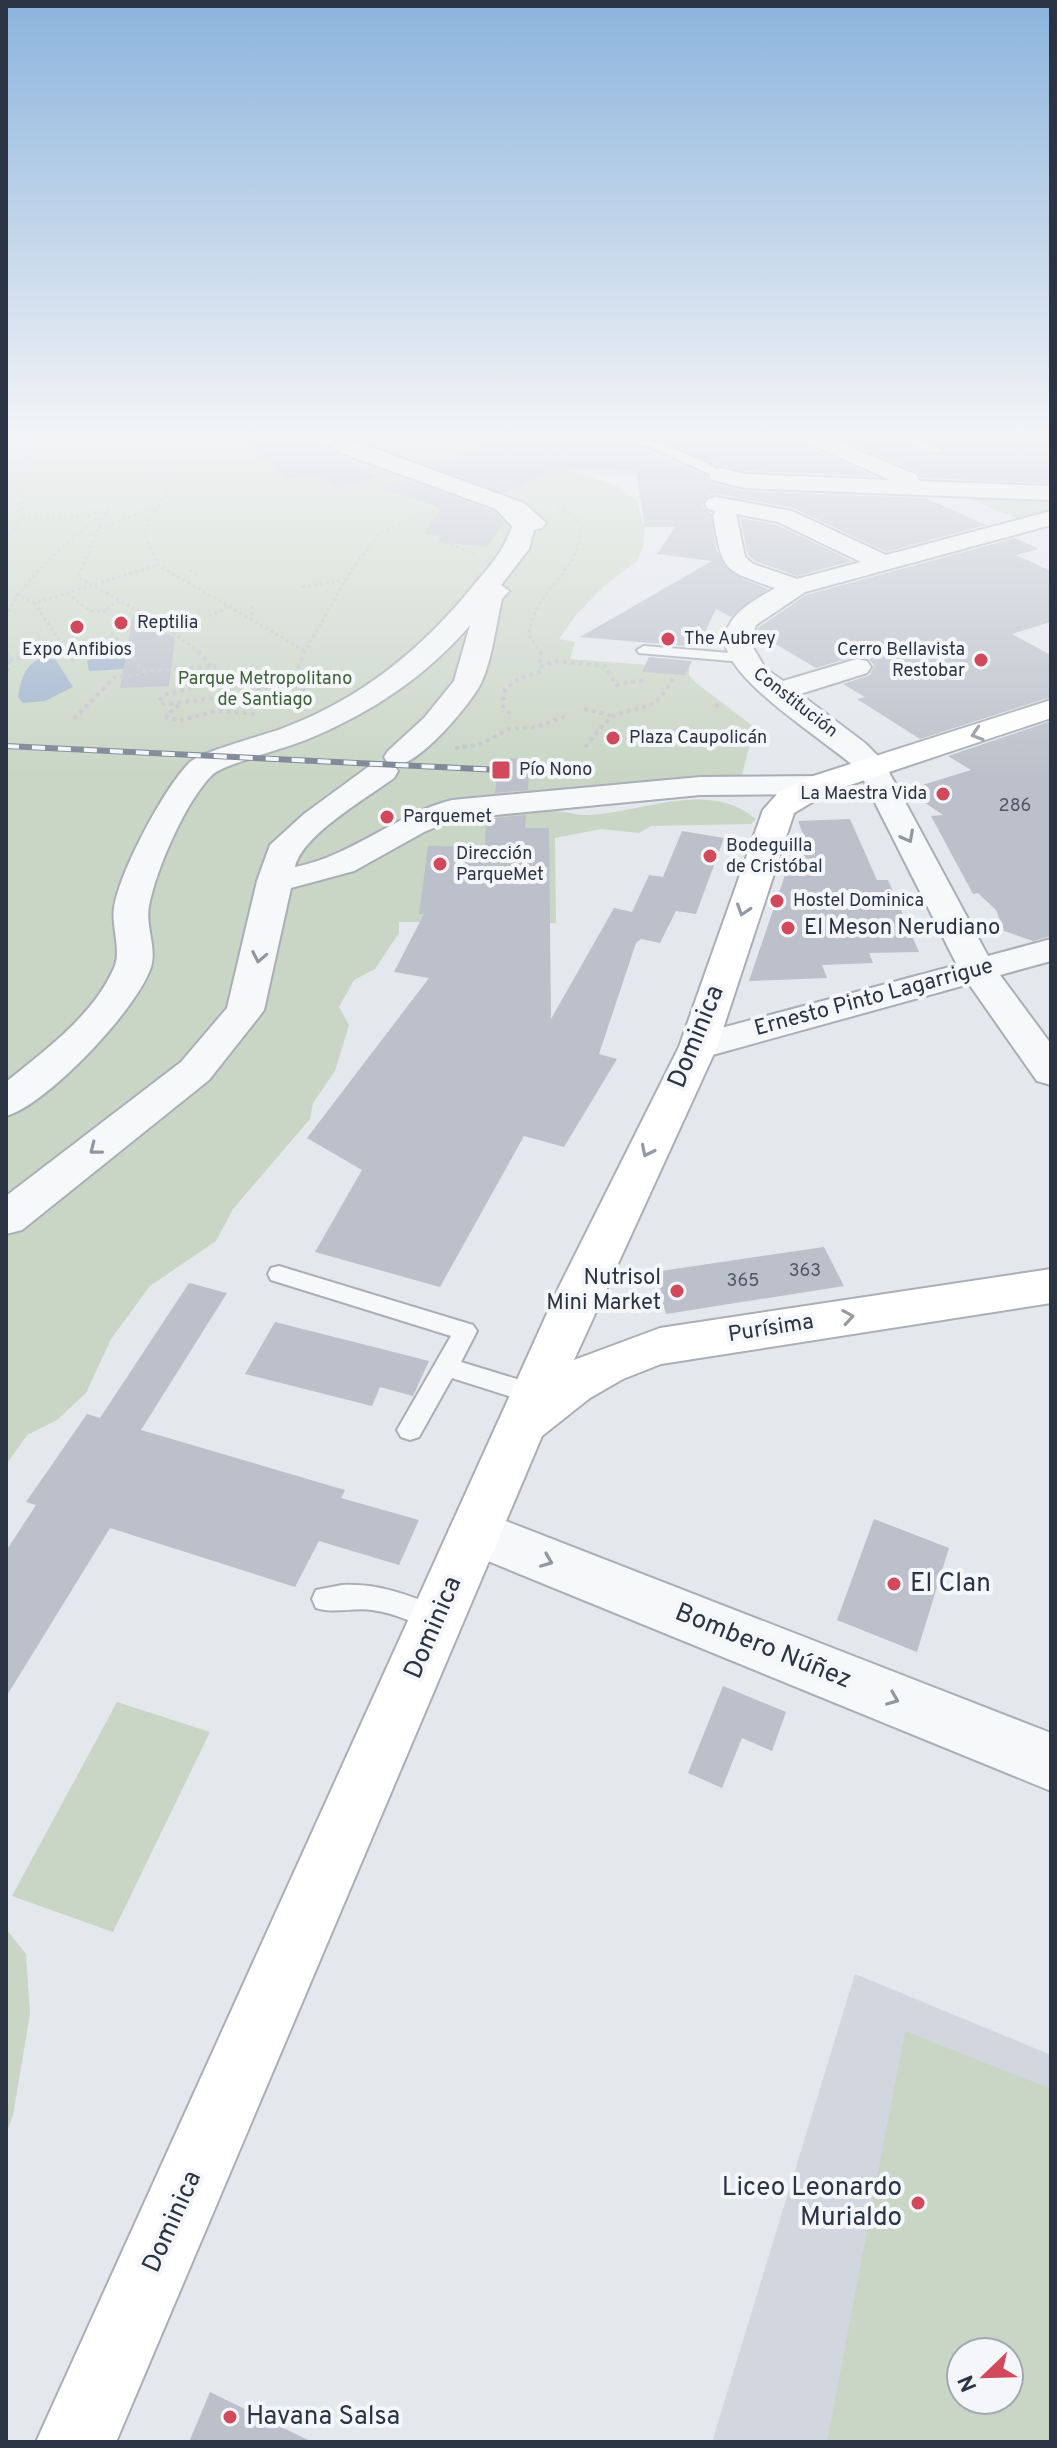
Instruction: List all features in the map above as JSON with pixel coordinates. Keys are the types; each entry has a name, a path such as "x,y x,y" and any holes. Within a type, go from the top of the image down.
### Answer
{"main road":[{"path":"779,810 789,800 818,785 1051,709"},
{"name":"Dominica","path":"76,2442 582,1287 698,1047 779,810"},
{"name":"Purísima","path":"526,1414 536,1413 581,1379 606,1365 660,1346 1051,1286"},
{"path":"582,1287 581,1302 586,1318 599,1332 617,1342 638,1347 660,1346"}],"street":[{"path":"6,1103 72,1048 113,1002 134,965 131,908 145,868 170,813 202,767 298,733 360,704 445,637 517,547"},
{"path":"6,1219 195,1071 217,1048 245,1010 282,852 315,821 391,764 442,715 468,682 490,597 529,547"},
{"path":"730,547 738,566 796,587"},
{"path":"850,547 883,563"},
{"name":"Constitución","path":"872,767 854,749 755,674 743,658 737,635 744,619 796,587 943,547"},
{"path":"778,692 857,667"},
{"path":"872,767 977,969 1051,1072"},
{"path":"274,881 301,877 350,861 416,824 452,810 700,786 818,785"},
{"path":"700,786 761,800 779,810"},
{"name":"Ernesto Pinto Lagarrigue","path":"698,1047 1051,950"},
{"name":"Bombero Núñez","path":"475,1532 1051,1762"}],"lane":[{"path":"644,650 743,658"},
{"path":"279,1274 465,1331 410,1430"},
{"path":"446,1367 526,1414"},
{"path":"326,1599 352,1595 390,1599 438,1620"}],"path":[{"path":"6,617 16,594 63,547"},
{"path":"91,547 78,577 184,641 217,668 224,680 164,695 159,701 179,704 243,694 287,681 299,668 305,651 346,580 369,547"},
{"path":"150,547 158,565 305,651"},
{"path":"580,547 574,562 533,611 529,635 541,650 540,667 556,661 605,666 616,685 645,680"},
{"path":"16,594 34,603 158,565"},
{"path":"190,570 198,575"},
{"path":"302,587 346,580"},
{"path":"67,593 90,611 107,611 108,607 121,601"},
{"path":"34,603 75,662"},
{"path":"209,616 232,606"},
{"path":"251,606 253,619"},
{"path":"9,660 113,636 132,654 141,671 217,668"},
{"path":"6,653 9,660 6,679"},
{"path":"74,719 115,677 217,668"},
{"path":"510,714 503,705 505,689 522,677 541,672"},
{"path":"584,709 613,716 650,708 660,701 672,679"},
{"path":"287,681 303,689 307,703"},
{"path":"179,704 166,716 179,721 215,711 260,715"},
{"path":"715,706 723,704"},
{"path":"455,748 479,745 509,729 537,727 566,716"},
{"path":"585,747 613,716"}],"shaded area":[{"name":"Liceo Leonardo Murialdo","path":"855,1974 1051,2055 1051,2442 712,2442"}],"green space":[{"name":"Parque Metropolitano de Santiago","path":"6,547 643,547 637,561 603,587 576,615 559,639 575,642 570,659 689,668 689,675 695,682 754,727 741,779 701,791 554,811 585,815 695,799 737,807 756,819 751,824 651,826 639,833 601,829 555,838 556,923 399,922 399,933 375,969 354,980 339,1007 349,1025 335,1071 313,1103 310,1119 233,1209 216,1241 150,1286 111,1339 86,1393 57,1420 27,1435 6,1465"},
{"path":"117,1702 210,1732 113,1932 12,1896"},
{"path":"6,1929 26,1954 30,2014 13,2115 6,2134"},
{"path":"905,2031 1051,2089 1051,2442 827,2442"}],"water":[{"path":"118,648 127,656 124,669 89,671 87,661 94,658 91,651"},
{"path":"44,657 56,660 73,687 45,701 23,703 18,697 25,672"}],"building":[{"path":"662,547 716,547 725,567 743,579 768,589 731,617 716,609 698,647 580,637 712,561 657,554"},
{"path":"746,547 823,547 852,561 797,576 755,561 748,555"},
{"path":"876,547 904,547 886,552"},
{"path":"981,547 1035,547 1039,549 1016,555 1051,571 1051,622 1012,634 1051,655 1051,697 920,739 857,699 865,697 843,684 870,675 874,665 868,658 856,656 816,668 757,633 759,627 806,595"},
{"path":"133,614 175,638 169,686 120,688"},
{"path":"649,657 692,661 685,675 642,672"},
{"path":"1051,721 1051,936 1033,941 1004,931 996,910 978,893 973,894 931,816 943,815 906,790 971,770 948,756"},
{"path":"499,758 530,759 528,790 495,793"},
{"path":"526,815 525,828 549,828 551,1019 614,908 632,912 649,875 663,877 682,831 724,838 696,914 676,911 660,943 641,939 636,943 599,1054 617,1059 564,1147 524,1136 440,1287 315,1252 362,1170 307,1138 429,978 394,972 424,914 419,914 428,846 485,847 486,819"},
{"path":"850,819 877,880 888,880 919,952 869,953 873,963 822,965 827,978 749,981 786,872 802,871 791,840 805,840 798,821"},
{"path":"824,1247 844,1286 666,1314 654,1272"},
{"path":"189,1283 227,1293 141,1430 345,1490 341,1498 419,1520 399,1565 319,1541 295,1587 110,1528 6,1697 6,1551 36,1505 26,1502 87,1414 100,1418"},
{"path":"275,1322 429,1361 413,1396 380,1387 372,1406 245,1374"},
{"name":"El Clan","path":"874,1519 949,1548 917,1652 837,1620"},
{"path":"723,1686 786,1712 772,1751 742,1738 722,1788 688,1773"},
{"name":"Havana Salsa","path":"210,2392 312,2442 189,2442"}],"railway":[{"path":"6,746 501,770"}],"place":[{"name":"Reptilia","path":"121,623"},
{"name":"Expo Anfibios","path":"77,627"},
{"name":"The Aubrey","path":"668,639"},
{"name":"Cerro Bellavista Restobar","path":"981,660"},
{"name":"Plaza Caupolicán","path":"613,738"},
{"name":"Pío Nono","path":"501,770"},
{"name":"La Maestra Vida","path":"943,794"},
{"name":"Parquemet","path":"387,817"},
{"name":"Bodeguilla de Cristóbal","path":"710,856"},
{"name":"Dirección ParqueMet","path":"440,864"},
{"name":"Hostel Dominica","path":"777,901"},
{"name":"El Meson Nerudiano","path":"788,928"},
{"name":"Nutrisol Mini Market","path":"677,1291"},
{"name":"El Clan","path":"894,1584"},
{"name":"Liceo Leonardo Murialdo","path":"918,2203"},
{"name":"Havana Salsa","path":"230,2417"}]}
